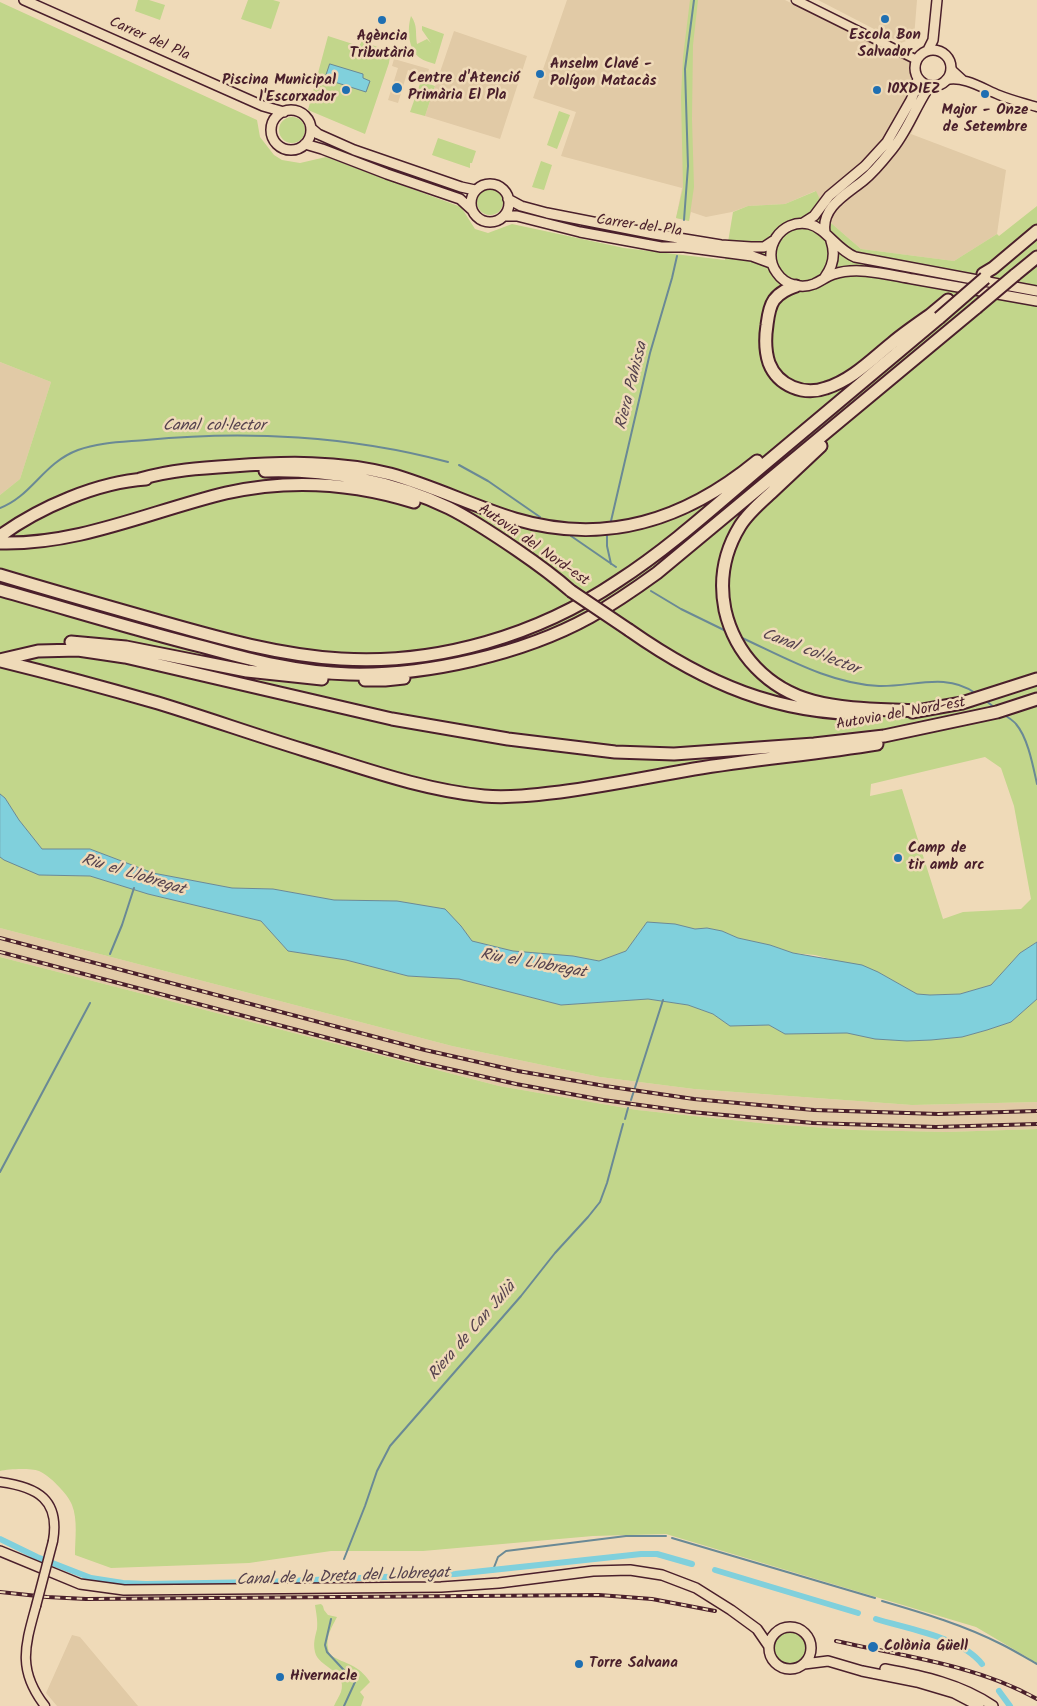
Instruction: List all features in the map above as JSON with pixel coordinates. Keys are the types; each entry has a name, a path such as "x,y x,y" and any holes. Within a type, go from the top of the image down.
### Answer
{"highway":[{"path":"0,576 231,641 289,654 342,659 398,658 451,651 488,641 535,625 568,610 618,581 644,563 1037,231"},
{"path":"0,652 76,642 126,646 247,671 298,677 385,680 482,664 577,624 630,592 657,573 1037,257"},
{"path":"140,479 180,469 288,463 317,464 390,474 439,490 487,509 541,526 602,529 656,520 698,501 730,481 936,316 948,300 987,273"},
{"path":"796,286 783,291 774,300 768,319 766,345 769,364 776,374 788,385 803,390 822,390 840,383 936,316"},
{"path":"869,396 832,436 754,509 739,527 731,544 723,570 723,597 735,639 742,651 764,675 782,688 803,698 836,705 918,711"},
{"name":"Autovia del Nord-est","path":"0,536 26,519 83,494 140,479 270,470 328,474 389,485 430,500 468,518 502,539 554,576 571,592 651,645 708,678 768,702 846,715 884,714 918,711 962,703 1037,680"},
{"path":"0,543 47,540 89,532 227,493 262,487 334,486 392,495 430,507 469,526 548,580 571,592"},
{"path":"0,590 155,634 294,668 349,674 409,671 463,662 521,647"},
{"name":"Autovia del Nord-est","path":"0,660 37,648 78,650 125,657 392,719 508,739 615,752 674,754 814,744 884,736 959,724 1037,700"},
{"path":"0,660 160,704 254,735 394,777 440,789 486,796 539,794 582,789 695,769 822,753 887,742 959,724"}],"main road":[{"name":"Carrer del Pla","path":"24,0 263,106 284,112"},
{"path":"932,50 937,0"},
{"path":"825,278 834,257 825,218 842,197 872,173 892,150 927,90 946,80 951,69 950,63 947,57 932,50 921,54 916,60 915,69 918,78 924,84 932,86"},
{"path":"918,78 912,97 887,142 865,166 829,196 814,216 803,224 787,228 773,241 770,254 771,263 781,278 796,286 813,285 834,274 852,270 1037,301"},
{"path":"263,106 273,122"},
{"path":"294,110 301,113 308,120 311,128 310,137 305,144 294,150 281,147 272,136 273,122 278,115 284,112 294,110"},
{"path":"311,128 318,134 354,150 454,185 475,190"},
{"path":"305,144 322,148 387,174 460,199 471,209 476,217 485,222 495,221 504,216 508,208 508,199 504,191 496,185 484,185 475,190 471,199 471,209"},
{"name":"Carrer del Pla","path":"508,199 522,206 548,213 721,245 751,248 764,247 773,241"},
{"name":"Carrer del Pla","path":"504,216 517,216 580,232 661,247 684,247 752,256 771,263"},
{"path":"803,224 815,226 846,253 855,258 1037,291"},
{"path":"0,1551 80,1584 124,1590 436,1588 499,1583 593,1571 647,1571 675,1578 696,1588 731,1610 757,1629 768,1645 770,1658 781,1668 792,1670 804,1664 828,1661 862,1671 942,1689 979,1706"},
{"path":"768,1645 771,1637 779,1630 790,1626 799,1628 808,1637 811,1644 828,1661"},
{"path":"757,1629 779,1630"},
{"path":"804,1664 811,1653 811,1644"},
{"path":"845,1665 884,1669 927,1678 966,1690 993,1706"}],"street":[{"path":"796,0 916,60"},
{"path":"951,69 964,81"},
{"path":"946,80 964,81 1037,107"},
{"path":"0,1482 37,1494 47,1502 55,1520 53,1541 28,1637 25,1661 34,1689 45,1706"}],"shaded area":[{"path":"567,0 785,0 910,62 930,94 911,134 1006,170 997,234 954,261 861,249 831,223 815,191 785,204 748,206 732,212 706,217 691,212 689,221 676,218 682,188 561,156 576,112 533,98"},
{"name":"Escola Bon Salvador","path":"818,0 917,0 914,38 901,43"},
{"path":"454,31 527,56 500,139 425,116"},
{"name":"Centre d'Atenció Primària El Pla","path":"394,59 429,69 427,76 408,70 398,103 388,100 398,68 392,66"},
{"path":"0,362 51,382 20,479 0,495"},
{"path":"0,928 452,1046 600,1077 694,1089 912,1105 1037,1102 1037,1129 947,1132 855,1130 770,1124 637,1110 499,1086 0,957"},
{"path":"72,1635 80,1637 138,1706 57,1706 46,1693"}],"green space":[{"path":"138,0 149,0 165,5 160,20 135,11"},
{"path":"248,0 273,0 280,2 271,29 241,19"},
{"path":"690,0 698,0 693,45 692,119 694,187 689,221 676,218 683,188 681,97 683,57"},
{"path":"0,2 257,120 260,137 274,155 282,160 300,163 326,157 461,207 475,229 488,233 512,224 624,248 725,260 733,212 748,206 785,204 816,191 831,223 861,249 954,261 997,234 999,236 1037,206 1037,942 1020,953 991,985 960,994 917,994 878,972 815,955 793,953 707,928 695,929 675,924 647,922 626,951 599,961 572,956 513,951 472,941 461,926 444,909 397,901 334,900 273,889 232,888 153,873 90,849 42,849 19,820 5,798 0,794 0,495 20,479 51,382 0,362","holes":["985,757 1001,768 1014,806 1031,899 1021,909 963,912 943,919 902,789 870,796 871,784"]},
{"path":"411,16 415,26 417,44 427,39 431,43 422,30 422,26 444,34 435,64 420,58 413,49 409,33"},
{"name":"Piscina Municipal l'Escorxador","path":"328,36 359,46 362,41 388,51 391,50 389,63 365,134 308,110"},
{"path":"421,81 435,86 425,116 410,112"},
{"path":"559,111 570,115 557,149 547,145"},
{"path":"292,117 301,121 305,130 301,139 292,143 283,139 279,130 283,121"},
{"path":"438,138 476,151 472,163 470,163 470,168 432,155"},
{"path":"541,161 552,165 544,190 532,187"},
{"path":"490,189 499,193 503,202 499,211 490,215 481,211 477,202 481,193"},
{"path":"0,857 39,875 90,876 148,894 261,921 288,951 346,960 408,976 459,979 561,1005 648,999 688,1005 713,1014 730,1026 769,1025 785,1034 847,1033 875,1039 907,1041 962,1037 987,1030 1011,1022 1037,999 1037,1102 912,1105 694,1089 600,1077 452,1046 0,928"},
{"path":"0,957 499,1086 637,1110 770,1124 855,1130 947,1132 1037,1129 1037,1663 976,1627 666,1534 593,1536 423,1551 331,1551 249,1563 111,1568 75,1555 76,1523 74,1511 62,1490 48,1476 39,1471 20,1469 0,1471"},
{"path":"321,1604 328,1615 337,1617 328,1640 330,1655 357,1668 370,1682 360,1692 364,1697 361,1706 334,1706 341,1692 342,1685 340,1679 337,1674 321,1662 314,1649 317,1626 315,1605"},
{"path":"789,1630 802,1635 807,1648 802,1661 789,1666 776,1661 771,1648 776,1635"}],"water":[{"path":"330,64 363,74 363,78 370,81 366,92 325,79"},
{"name":"Riu el Llobregat","path":"0,794 5,798 19,820 42,849 90,849 153,873 232,888 273,889 334,900 397,901 445,909 472,941 513,951 573,956 599,961 626,951 647,922 675,924 695,929 707,928 722,931 738,938 770,945 793,953 862,965 917,994 930,995 960,994 991,985 1020,953 1037,942 1037,999 1011,1022 987,1030 962,1037 907,1041 875,1039 847,1033 785,1034 769,1025 730,1026 713,1014 688,1005 648,999 561,1005 459,979 408,976 346,960 288,951 261,921 148,894 90,876 39,875 4,860 0,857"}],"waterway":[{"name":"Riera Pahissa","path":"684,220 688,166 685,69 694,0"},
{"name":"Riera Pahissa","path":"611,521 650,353 677,256"},
{"name":"Canal col·lector","path":"0,508 21,496 46,471 66,456 86,447 112,443 184,437 260,436 298,438 374,446 448,462"},
{"name":"Canal col·lector","path":"459,465 488,481 540,517"},
{"name":"Canal col·lector","path":"571,536 616,567"},
{"name":"Riera Pahissa","path":"607,536 611,564"},
{"name":"Canal col·lector","path":"651,591 681,609 726,631"},
{"name":"Canal col·lector","path":"740,637 790,661 843,680 879,686 928,682 952,683 975,693"},
{"name":"Canal col·lector","path":"985,700 995,708"},
{"name":"Canal col·lector","path":"1003,714 1015,723 1024,737 1030,752 1037,784"},
{"name":"Riu el Llobregat","path":"110,954 134,888"},
{"name":"Riera de Can Julià","path":"631,1100 663,1000"},
{"path":"0,1172 90,1003"},
{"name":"Riera de Can Julià","path":"625,1119 628,1108"},
{"name":"Riera de Can Julià","path":"344,1559 377,1471 390,1446 600,1202 623,1124"},
{"path":"493,1570 498,1557 506,1551 626,1536 666,1536"},
{"path":"672,1538 875,1598"},
{"name":"Canal de la Dreta del Llobregat","path":"0,1539 37,1557 91,1578 123,1583 146,1584 265,1582 455,1574 641,1554 657,1554 692,1564"},
{"name":"Canal de la Dreta del Llobregat","path":"715,1570 858,1613"},
{"name":"Canal de la Dreta del Llobregat","path":"336,1583 338,1573"},
{"path":"882,1601 973,1631 1037,1664"},
{"path":"331,1619 325,1645 327,1652 355,1682 344,1706"},
{"name":"Canal de la Dreta del Llobregat","path":"876,1619 948,1641 973,1655 982,1664"},
{"name":"Canal de la Dreta del Llobregat","path":"999,1691 1010,1706"}],"railway":[{"path":"0,938 425,1050 518,1071 605,1086 694,1099 814,1110 938,1114 1037,1111"},
{"path":"0,952 423,1063 516,1084 603,1100 691,1112 813,1123 936,1127 1037,1124"},
{"path":"0,1592 86,1599 599,1595 652,1599 715,1611"},
{"path":"836,1641 964,1670 1014,1687 1037,1699"}],"place":[{"name":"Escola Bon Salvador","path":"885,19"},
{"name":"Agència Tributària","path":"382,20"},
{"name":"Anselm Clavé - Polígon Matacàs","path":"540,74"},
{"name":"Centre d'Atenció Primària El Pla","path":"397,88"},
{"name":"Piscina Municipal l'Escorxador","path":"346,90"},
{"name":"10XDIEZ","path":"877,90"},
{"name":"Major - Onze de Setembre","path":"985,94"},
{"name":"Camp de tir amb arc","path":"898,858"},
{"name":"Colònia Güell","path":"873,1647"},
{"name":"Torre Salvana","path":"579,1664"},
{"name":"Hivernacle","path":"280,1677"}]}
